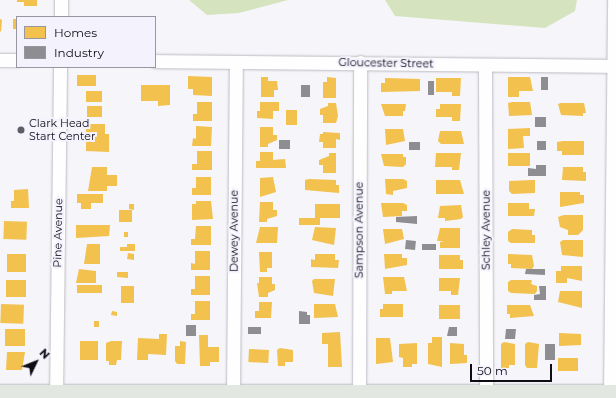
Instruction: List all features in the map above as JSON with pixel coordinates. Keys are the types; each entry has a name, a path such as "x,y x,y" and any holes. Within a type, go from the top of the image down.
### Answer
{"main road":[{"path":"0,393 56,396 393,396 613,393"}],"street":[{"path":"61,0 61,16"},
{"path":"613,393 614,0"},
{"path":"0,60 16,60"},
{"name":"Gloucester Street","path":"156,61 360,62 615,66"},
{"name":"Dewey Avenue","path":"231,396 236,62"},
{"name":"Sampson Avenue","path":"359,396 360,62"},
{"name":"Schley Avenue","path":"485,65 486,394"},
{"name":"Pine Avenue","path":"56,396 60,68"}],"green space":[{"path":"189,0 288,0 239,13 207,15"},
{"path":"385,0 577,0 575,11 545,28 395,16"}],"building: Homes":[{"path":"17,0 37,0 37,6 24,6 24,2 17,2"},
{"path":"0,19 2,20 1,32 0,31"},
{"path":"13,19 16,19 16,29 13,29"},
{"path":"77,75 96,75 96,86 77,86"},
{"path":"188,76 212,77 212,96 193,95 193,89 188,89"},
{"path":"261,77 268,77 268,81 277,81 278,90 274,90 274,97 261,97"},
{"path":"327,77 336,78 336,98 323,98 323,82 327,82"},
{"path":"508,77 530,77 533,91 519,91 519,97 508,97"},
{"path":"385,78 420,79 420,91 381,92 381,83 385,83"},
{"path":"436,78 461,78 460,96 452,96 452,92 436,92"},
{"path":"141,85 170,85 170,105 158,106 158,101 141,101"},
{"path":"86,91 102,91 102,102 86,102"},
{"path":"197,102 212,102 212,121 193,121 193,114 197,114"},
{"path":"260,102 279,102 279,111 273,111 273,119 257,118 257,111 260,111"},
{"path":"530,102 532,115 509,116 508,103"},
{"path":"328,103 336,103 338,116 336,123 323,123 323,115 320,115 320,109 328,106"},
{"path":"584,103 586,113 583,113 583,116 561,115 558,104"},
{"path":"381,104 406,104 405,111 403,111 403,116 385,116"},
{"path":"440,104 461,104 460,121 452,121 452,117 436,117 436,109 440,109"},
{"path":"87,106 102,106 102,117 87,117"},
{"path":"286,110 297,110 297,125 286,125"},
{"path":"86,124 105,124 105,134 109,134 109,152 86,151"},
{"path":"196,126 212,127 211,146 192,146 193,138 196,139"},
{"path":"260,127 273,127 273,135 277,135 277,140 268,144 268,147 260,147"},
{"path":"530,128 530,136 523,136 524,148 508,149 508,129"},
{"path":"385,129 403,129 405,141 386,145"},
{"path":"440,131 461,131 464,144 441,144 438,141"},
{"path":"323,132 340,133 340,140 336,139 336,148 323,148 323,142 319,142 320,134 323,134"},
{"path":"584,141 584,155 562,155 562,151 557,151 557,142"},
{"path":"197,151 212,151 212,170 192,170 192,164 197,164"},
{"path":"260,152 273,152 273,160 285,159 286,168 256,168 256,161 260,161"},
{"path":"329,153 336,153 336,173 323,173 323,165 319,165 319,160 329,156"},
{"path":"436,153 461,153 459,170 452,170 452,167 435,167"},
{"path":"508,153 530,153 530,166 508,166"},
{"path":"381,154 403,154 403,157 406,157 406,164 403,167 384,166"},
{"path":"92,167 107,167 107,175 117,175 117,186 107,186 107,191 88,191"},
{"path":"563,167 583,167 583,172 586,172 586,181 562,180"},
{"path":"196,177 211,177 211,195 192,195 192,188 196,188"},
{"path":"273,177 276,192 260,197 260,178"},
{"path":"385,179 403,179 407,181 407,188 393,191 393,195 386,194"},
{"path":"305,180 336,180 336,185 339,185 339,193 305,190"},
{"path":"436,180 460,180 464,194 436,194"},
{"path":"535,180 535,193 512,194 509,191 509,181"},
{"path":"28,189 29,208 11,208 11,201 14,201 14,190"},
{"path":"560,192 580,192 580,195 584,195 584,203 560,207"},
{"path":"77,194 103,194 103,203 91,203 91,209 81,209 81,203 77,203"},
{"path":"196,201 211,201 213,219 192,220 192,204 196,204"},
{"path":"260,202 273,202 273,210 277,210 277,216 267,219 267,222 259,222"},
{"path":"381,203 403,203 407,205 407,211 402,211 402,216 383,217"},
{"path":"508,203 529,203 529,209 535,209 534,216 508,216"},
{"path":"129,204 134,204 134,210 129,209"},
{"path":"315,204 340,204 340,218 320,218 320,225 299,225 299,218 315,218"},
{"path":"461,205 463,217 461,219 445,221 445,218 438,218 440,206"},
{"path":"119,210 132,210 132,222 119,222"},
{"path":"564,215 583,215 583,230 578,235 568,235 568,230 560,227 558,217"},
{"path":"4,221 27,222 26,240 3,239"},
{"path":"76,225 110,225 109,236 76,238"},
{"path":"196,226 211,226 211,245 191,245 191,239 195,239"},
{"path":"260,227 278,227 277,243 256,243"},
{"path":"315,227 336,228 334,245 312,240"},
{"path":"440,228 460,228 460,248 440,248 440,242 444,241 437,241"},
{"path":"383,229 402,229 404,239 385,244"},
{"path":"512,229 532,230 532,235 535,235 535,243 511,243 508,241 508,232"},
{"path":"124,232 128,232 128,237 124,237"},
{"path":"563,240 583,240 583,257 562,255 560,242"},
{"path":"87,244 100,244 100,264 84,264"},
{"path":"127,244 135,244 135,251 120,251 120,247 127,247"},
{"path":"195,251 210,251 210,270 191,270 191,263 195,264"},
{"path":"259,252 272,252 272,268 267,268 267,272 260,272"},
{"path":"128,253 134,254 134,260 127,259"},
{"path":"7,254 26,254 26,272 7,272"},
{"path":"315,254 335,254 335,260 339,260 338,268 311,267 311,259 315,260"},
{"path":"384,254 402,254 402,258 407,258 407,265 385,269"},
{"path":"508,254 532,255 534,266 532,269 511,268 511,264 508,264"},
{"path":"439,255 460,255 460,260 463,260 463,269 439,269"},
{"path":"561,266 582,266 582,281 567,278 567,283 556,283 556,271 561,271"},
{"path":"79,269 96,271 96,283 76,283"},
{"path":"117,272 128,272 128,278 117,277"},
{"path":"195,276 210,276 210,295 191,295 191,289 195,289"},
{"path":"259,277 272,277 272,284 275,284 275,290 268,293 268,297 259,297 257,283 259,283"},
{"path":"383,277 404,277 407,291 392,291 392,294 385,294"},
{"path":"439,278 460,278 458,295 451,295 451,291 439,291"},
{"path":"314,279 335,279 333,296 314,293 312,281"},
{"path":"6,280 26,280 26,297 6,297"},
{"path":"511,280 532,280 531,284 537,286 537,291 535,294 511,293 508,291 508,282"},
{"path":"77,285 102,285 102,293 77,293"},
{"path":"121,286 134,286 134,303 121,303"},
{"path":"560,291 582,291 582,308 558,302"},
{"path":"195,301 210,301 210,320 191,320 191,314 195,314"},
{"path":"259,302 272,302 271,318 255,318 255,311 259,311"},
{"path":"1,304 24,305 23,324 0,323"},
{"path":"314,304 335,304 338,317 314,318"},
{"path":"383,304 403,304 403,317 380,317 380,309 383,309"},
{"path":"439,305 460,305 460,319 439,319"},
{"path":"507,305 530,305 534,316 510,318 510,314 507,314"},
{"path":"112,311 117,312 117,316 111,315"},
{"path":"94,321 99,321 99,327 94,327"},
{"path":"5,329 25,329 25,346 5,346"},
{"path":"340,332 342,367 328,367 328,344 322,344 322,333"},
{"path":"559,333 581,334 581,345 559,346"},
{"path":"159,334 167,334 166,355 148,354 148,360 137,360 138,338 159,339"},
{"path":"199,335 208,335 208,347 219,347 219,362 210,362 210,366 200,366"},
{"path":"432,337 442,337 442,367 428,364 428,343 432,343"},
{"path":"376,338 390,338 393,362 376,364"},
{"path":"80,341 98,341 98,360 80,360"},
{"path":"111,341 122,341 121,360 117,360 116,365 109,365 109,361 106,361 106,343"},
{"path":"180,341 186,342 185,364 177,364 175,361 175,346 180,346"},
{"path":"504,342 515,344 515,365 509,365 509,368 501,368 501,344"},
{"path":"528,342 539,344 537,368 527,368 525,365 525,344"},
{"path":"417,343 417,364 412,364 412,367 403,367 403,358 399,357 399,344"},
{"path":"450,343 464,344 464,355 467,355 467,363 450,364"},
{"path":"280,348 293,350 293,362 285,362 285,366 278,366 277,350"},
{"path":"249,349 269,350 268,363 248,362"},
{"path":"7,352 25,352 22,370 6,370"},
{"path":"558,358 578,358 578,371 558,371"}],"building: Industry":[{"path":"541,77 548,77 548,90 541,90"},
{"path":"428,81 434,81 434,95 428,95"},
{"path":"301,85 310,85 310,97 301,97"},
{"path":"535,117 546,117 546,127 535,127"},
{"path":"279,140 290,140 290,149 279,149"},
{"path":"537,141 546,141 546,150 537,150"},
{"path":"409,142 420,142 420,150 409,150"},
{"path":"536,165 546,165 546,176 528,176 528,168 536,169"},
{"path":"417,216 417,224 396,222 396,217"},
{"path":"406,240 416,241 415,250 405,249"},
{"path":"422,244 436,244 436,250 422,250"},
{"path":"526,269 545,269 545,275 525,274"},
{"path":"539,286 546,286 546,300 534,300 534,295 540,294"},
{"path":"299,311 307,312 307,315 310,315 310,324 299,324"},
{"path":"186,325 196,325 196,336 186,336"},
{"path":"248,327 261,327 261,334 248,334"},
{"path":"449,327 457,327 457,336 447,336"},
{"path":"506,329 516,329 515,339 505,339"},
{"path":"545,344 555,344 555,360 545,360"}],"place":[{"name":"Clark Head Start Center","path":"21,130"}]}
